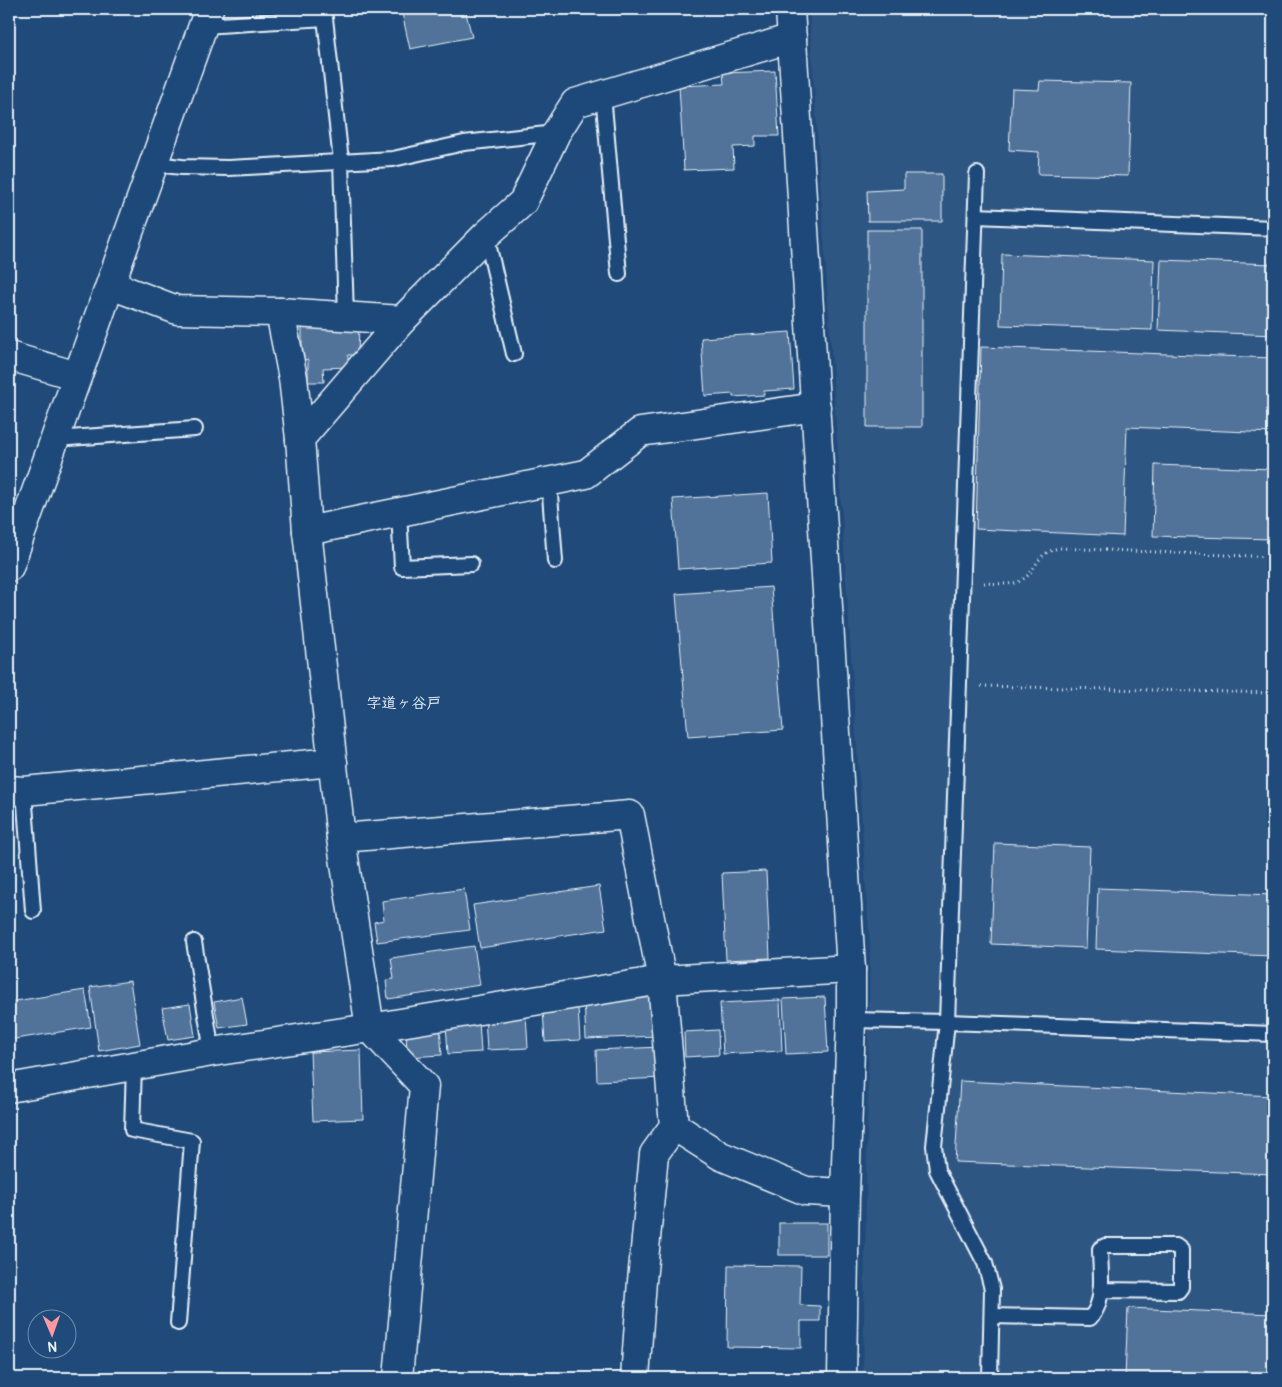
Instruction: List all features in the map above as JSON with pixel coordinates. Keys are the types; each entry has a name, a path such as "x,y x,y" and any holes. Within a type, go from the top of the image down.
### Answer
{"street":[{"path":"790,9 851,969 842,1378"},
{"path":"9,567 206,18"},
{"path":"300,439 402,320 486,235 523,202 556,133 574,103 792,38"},
{"path":"111,285 177,310 280,312 402,320"},
{"path":"280,312 293,378 307,531 341,838 370,1028 424,1086 398,1378"},
{"path":"9,356 77,376"},
{"path":"307,531 586,474 640,432 816,407"},
{"path":"16,791 333,762"},
{"path":"341,838 630,815 662,980 674,1126 654,1154 635,1378"},
{"path":"9,1088 212,1052 662,980 851,969"},
{"path":"674,1126 721,1156 806,1191 845,1193"}],"lane":[{"path":"206,18 325,18 341,161 346,316"},
{"path":"603,94 619,274"},
{"path":"154,164 228,168 393,158 464,143 556,133"},
{"path":"977,174 947,1022 934,1146 936,1170 985,1264 992,1289 990,1378"},
{"path":"976,216 1273,228"},
{"path":"486,235 514,354"},
{"path":"55,439 195,429"},
{"path":"550,481 556,561"},
{"path":"399,512 402,567 471,564"},
{"path":"16,791 33,911"},
{"path":"194,942 212,1052"},
{"path":"851,1020 1273,1034"},
{"path":"134,1066 132,1130 192,1140 178,1323"},
{"path":"992,1316 1090,1318 1096,1313 1100,1290 1100,1249 1105,1246 1176,1246 1181,1250 1181,1287 1178,1291 1100,1290"}],"path":[{"path":"962,583 1011,584 1021,581 1048,551 1059,548 1273,557"},
{"path":"959,686 1273,693"}],"shaded area":[{"path":"809,9 1273,9 1273,1378 863,1378 870,948"}],"building":[{"path":"256,9 354,9 355,10 255,15"},
{"path":"401,9 465,9 472,37 410,49"},
{"path":"775,71 779,136 755,136 755,146 733,147 734,168 684,170 679,86 724,84 723,73"},
{"path":"1040,81 1131,83 1128,176 1038,174 1039,152 1009,150 1012,89 1039,90"},
{"path":"904,174 942,174 942,221 868,221 867,191 904,189"},
{"path":"867,230 922,230 922,427 867,427"},
{"path":"1002,254 1154,260 1152,330 1000,325"},
{"path":"1161,260 1273,264 1273,335 1158,330"},
{"path":"359,325 358,355 348,355 348,367 323,368 324,382 308,382 308,360 302,359 302,326"},
{"path":"790,332 794,389 764,391 764,395 733,397 733,394 705,396 701,338"},
{"path":"981,347 1273,358 1273,433 1127,427 1123,536 976,529"},
{"path":"1155,465 1273,469 1273,539 1153,536"},
{"path":"768,493 772,563 678,569 673,499"},
{"path":"771,587 783,730 688,737 676,594"},
{"path":"995,843 1090,847 1086,948 991,944"},
{"path":"766,871 770,958 726,960 722,873"},
{"path":"599,886 606,929 480,948 473,905"},
{"path":"1098,888 1273,895 1273,956 1096,949"},
{"path":"464,889 470,930 377,942 374,922 384,920 382,901"},
{"path":"474,946 480,985 388,999 386,980 394,979 391,958"},
{"path":"130,981 140,1044 99,1051 90,987"},
{"path":"85,990 91,1027 9,1040 9,1002"},
{"path":"655,995 657,1036 586,1039 584,999"},
{"path":"242,997 247,1024 219,1028 214,1002"},
{"path":"825,997 828,1052 786,1054 783,999"},
{"path":"780,1000 782,1051 723,1054 720,1003"},
{"path":"190,1004 195,1036 168,1040 162,1008"},
{"path":"578,1008 580,1040 545,1042 543,1010"},
{"path":"526,1014 528,1048 487,1050 485,1017"},
{"path":"479,1021 481,1052 448,1054 446,1023"},
{"path":"440,1027 442,1055 407,1057 406,1028"},
{"path":"718,1030 719,1055 685,1057 684,1032"},
{"path":"660,1047 662,1078 597,1081 596,1050"},
{"path":"361,1050 363,1119 313,1121 310,1052"},
{"path":"960,1081 1273,1096 1273,1174 955,1162"},
{"path":"779,1223 827,1223 827,1255 779,1255"},
{"path":"728,1265 801,1266 800,1305 820,1306 820,1321 801,1321 801,1348 727,1347"},
{"path":"1128,1308 1273,1314 1273,1378 1125,1378"}],"district":[{"name":"字道ヶ谷戸","path":"404,703"}]}
